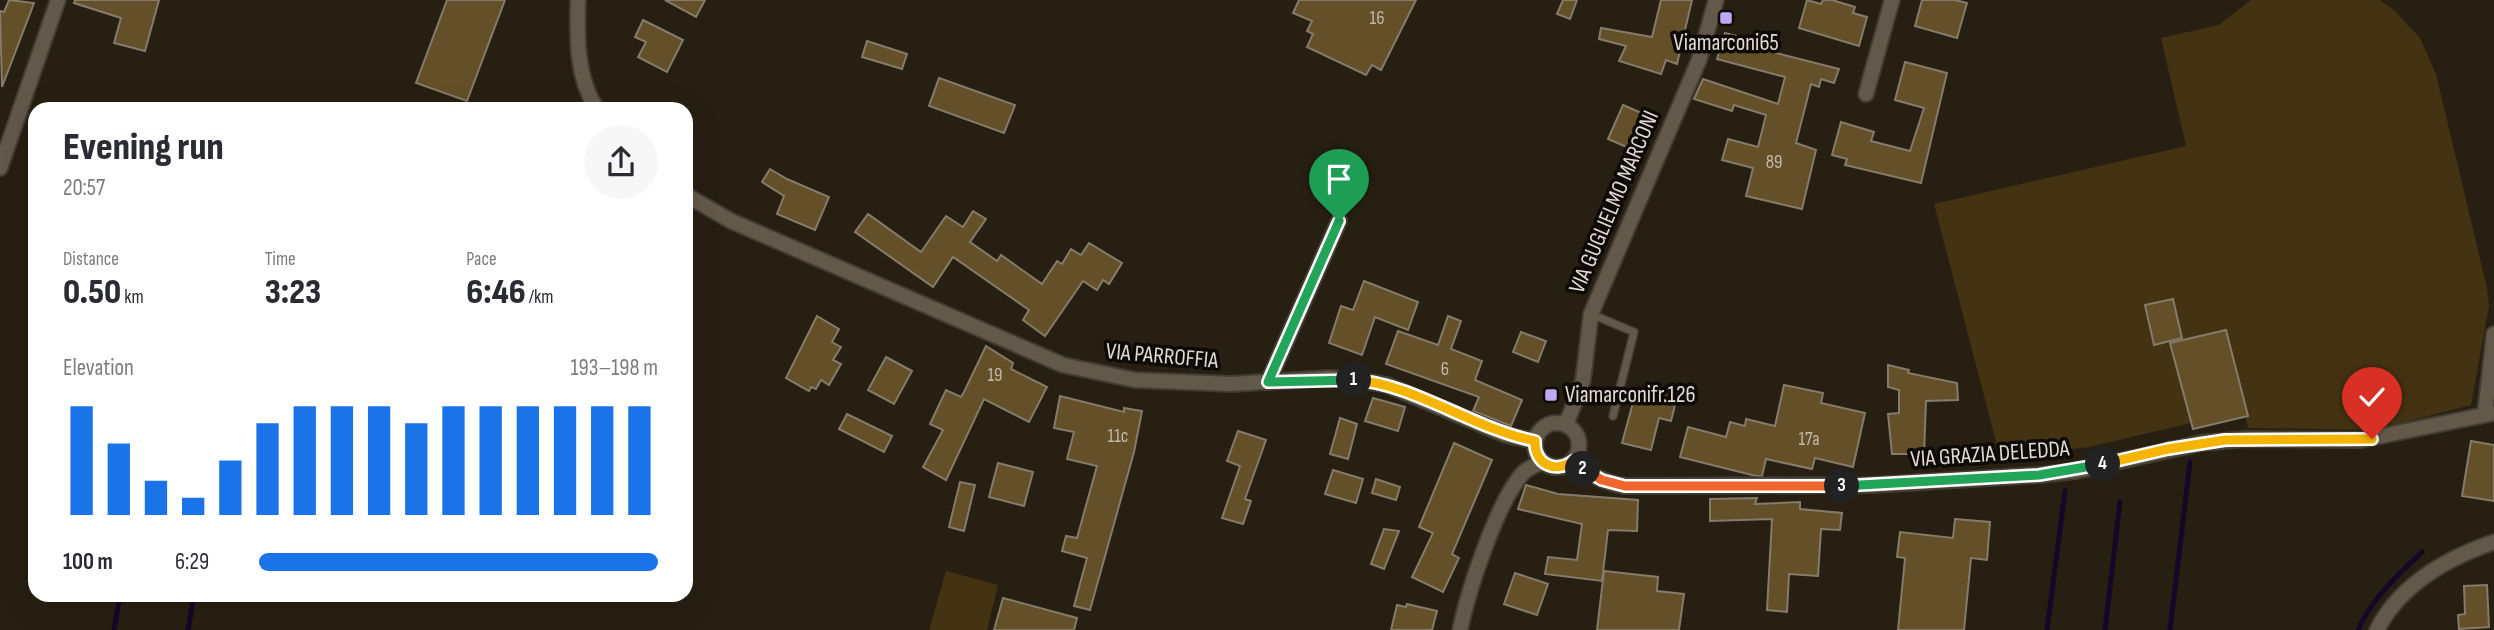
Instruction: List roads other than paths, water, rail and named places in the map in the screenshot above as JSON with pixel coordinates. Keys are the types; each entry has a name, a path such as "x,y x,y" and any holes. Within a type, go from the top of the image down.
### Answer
{"street":[{"path":"0,168 58,0"},
{"path":"578,0 577,45 581,72 594,102"},
{"name":"VIA GUGLIELMO MARCONI","path":"1566,425 1583,380 1591,314 1699,60 1716,0"},
{"path":"1866,94 1892,0"},
{"name":"VIA PARROFFIA","path":"693,199 731,220 1063,365 1135,380 1232,384 1329,378 1387,385 1506,435 1535,441"},
{"path":"1268,382 1339,221"},
{"path":"2490,413 2494,334"},
{"name":"VIA GRAZIA DELEDDA","path":"1573,461 1602,480 1625,486 1872,485 2061,473 2168,449 2225,440 2361,440 2490,413"},
{"path":"1550,424 1566,425 1572,429 1579,443 1573,461 1560,468 1548,466 1537,456 1535,441 1538,434 1550,424"},
{"path":"1460,630 1482,555 1508,499 1521,475 1542,462"},
{"path":"2377,630 2398,598 2413,586 2466,553 2494,542"}],"lane":[{"path":"1591,314 1634,332 1613,416"}],"waterway":[{"path":"2170,630 2190,462"},
{"path":"2047,630 2065,491"},
{"path":"2105,630 2120,502"},
{"path":"2358,630 2378,598 2422,552"},
{"path":"114,630 119,602"},
{"path":"188,630 193,602"}],"place":[{"name":"Viamarconi65","path":"1726,18"},
{"name":"Viamarconifr.126","path":"1551,395"}]}
